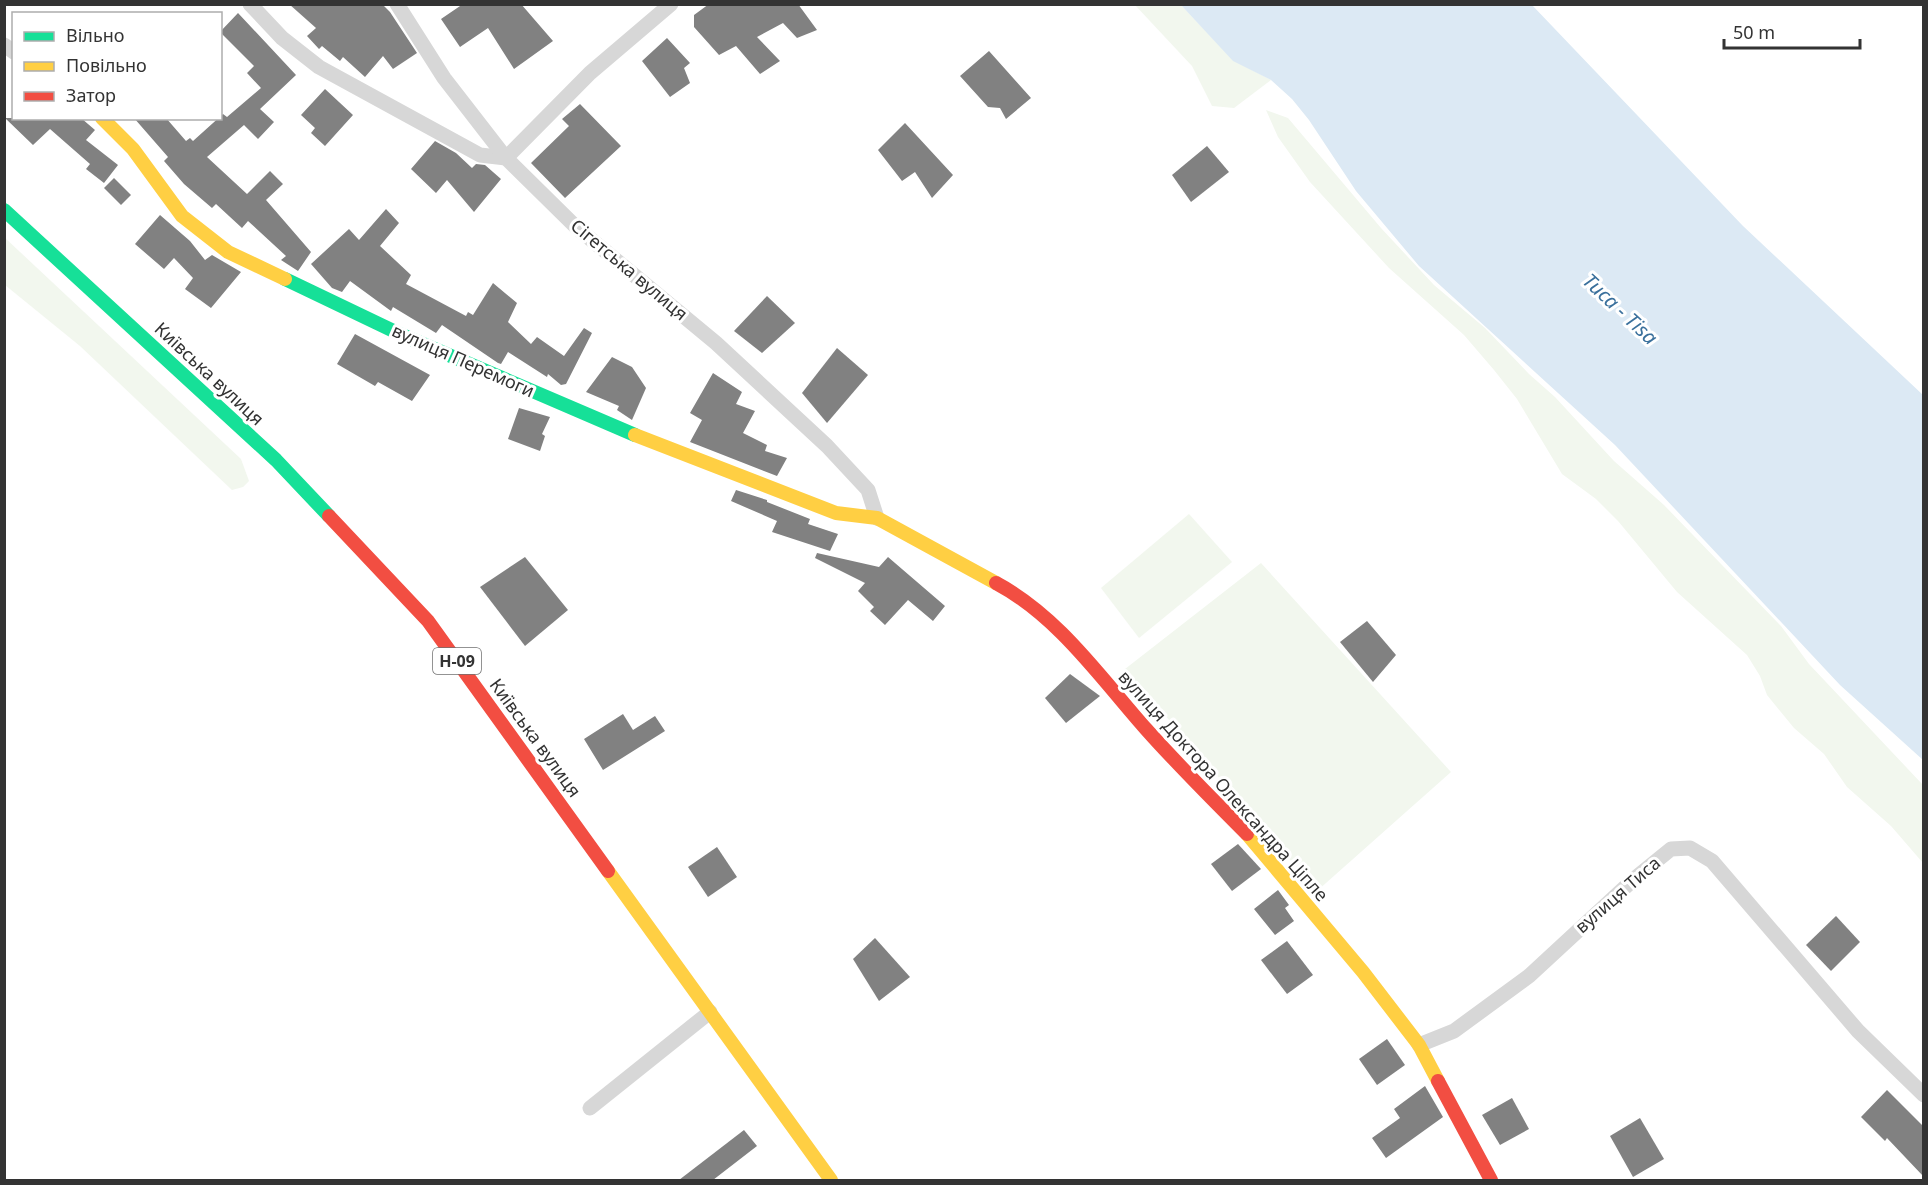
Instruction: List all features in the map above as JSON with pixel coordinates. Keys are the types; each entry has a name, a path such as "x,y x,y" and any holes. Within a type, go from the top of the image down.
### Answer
{"street":[{"path":"250,4 282,38 319,67 480,155 506,158 590,73 671,4"},
{"name":"Сігетська вулиця","path":"397,4 444,78 506,158 576,227 716,343 827,446 868,490 877,518"},
{"name":"вулиця Перемоги","path":"104,120 133,149 182,216 228,252 402,335 597,420 836,513 877,518"},
{"name":"Київська вулиця","path":"4,210 276,460 428,621 831,1180"},
{"name":"вулиця Доктора Олександра Ціпле","path":"877,518 1019,595 1058,629 1167,753 1257,846 1419,1045 1491,1180"},
{"name":"вулиця Тиса","path":"1419,1045 1454,1031 1528,976 1634,879 1671,849 1690,848 1712,861 1858,1032 1923,1095"},
{"path":"590,1108 710,1012"}],"shaded area":[{"path":"1135,5 1181,5 1233,60 1271,80 1234,108 1212,106 1192,66"},
{"path":"1266,110 1288,118 1381,228 1434,285 1485,328 1529,374 1555,397 1614,461 1664,505 1781,626 1809,664 1923,785 1923,863 1891,826 1847,787 1824,754 1794,728 1767,695 1760,676 1747,655 1677,592 1618,521 1596,499 1562,474 1517,399 1494,370 1464,335 1389,268 1310,182 1278,137"},
{"path":"4,237 241,459 249,481 243,487 232,490 80,346 5,285"},
{"path":"1189,514 1232,562 1139,638 1101,588"},
{"path":"1261,563 1451,772 1317,891 1125,669"}],"water":[{"name":"Тиса - Tisa","path":"1181,5 1532,5 1743,226 1923,395 1923,760 1840,685 1615,445 1419,266 1356,191 1309,120 1292,99 1271,80 1233,61"}],"building":[{"path":"289,4 382,4 390,12 417,53 393,69 383,56 365,77 343,57 340,61 322,46 319,49 307,36 316,28"},
{"path":"463,4 521,4 553,41 514,69 488,28 460,47 441,19"},
{"path":"709,4 798,4 817,30 797,38 783,23 757,37 780,61 760,74 736,46 719,55 694,27 694,15"},
{"path":"238,13 296,75 260,109 274,122 258,139 244,125 207,157 247,194 270,171 283,184 266,200 311,252 298,271 281,260 286,256 248,221 242,228 216,204 212,208 184,184 164,161 168,157 136,120 168,120 186,141 190,138 193,141 216,120 222,120 223,114 227,117 261,88 247,73 254,66 222,34 222,30"},
{"path":"667,38 690,63 684,68 690,83 670,97 642,61"},
{"path":"989,51 1031,98 1006,119 1000,108 988,107 960,76"},
{"path":"325,89 353,115 325,146 311,133 315,128 301,115"},
{"path":"580,104 621,146 565,198 531,163 569,126 562,119"},
{"path":"5,118 12,118 12,120 83,120 95,130 86,140 118,165 104,183 86,169 90,164 50,129 33,145"},
{"path":"905,123 953,175 932,198 915,172 902,181 878,150"},
{"path":"435,141 456,153 472,168 476,164 485,165 501,179 474,212 447,180 436,193 411,169"},
{"path":"1207,146 1229,172 1191,202 1172,175"},
{"path":"114,178 131,195 121,205 104,188"},
{"path":"386,209 399,223 380,246 411,275 406,284 466,316 468,312 473,315 493,283 517,303 508,322 531,344 537,337 564,356 584,328 592,333 566,384 561,385 548,374 547,377 508,352 501,364 498,363 442,325 436,333 393,307 391,311 350,281 342,292 332,288 311,264 349,229 359,240"},
{"path":"160,215 190,241 205,260 212,255 241,272 211,308 185,289 193,278 174,258 164,269 135,244"},
{"path":"767,296 795,323 762,353 734,331"},
{"path":"355,334 430,375 412,401 378,382 375,386 337,364"},
{"path":"837,348 868,375 827,423 802,393"},
{"path":"612,357 632,367 646,388 632,420 617,410 619,406 586,392"},
{"path":"713,373 742,392 736,404 755,411 743,433 767,445 765,451 787,458 777,476 690,442 702,420 690,413"},
{"path":"519,408 550,417 542,434 545,436 540,451 508,439"},
{"path":"736,490 767,500 767,502 810,519 808,524 838,534 830,551 772,532 777,521 731,501"},
{"path":"817,553 879,567 888,557 945,606 933,621 908,600 885,625 870,611 874,607 858,591 865,583 815,558"},
{"path":"525,557 568,610 525,646 480,587"},
{"path":"1367,621 1396,655 1373,682 1340,642"},
{"path":"1070,674 1100,696 1066,723 1045,698"},
{"path":"623,714 633,730 655,716 665,731 603,770 584,739"},
{"path":"1238,844 1261,869 1232,891 1211,864"},
{"path":"717,847 737,877 708,897 688,867"},
{"path":"1278,890 1289,905 1285,908 1294,921 1275,935 1254,909"},
{"path":"1836,916 1860,942 1831,971 1806,945"},
{"path":"875,938 910,977 879,1001 853,959"},
{"path":"1287,941 1313,975 1287,994 1261,960"},
{"path":"1387,1039 1405,1065 1377,1085 1359,1059"},
{"path":"1425,1086 1443,1117 1386,1158 1372,1138 1400,1118 1394,1109"},
{"path":"1887,1090 1923,1126 1923,1176 1887,1138 1885,1141 1861,1117"},
{"path":"1512,1098 1529,1129 1500,1145 1482,1115"},
{"path":"1640,1118 1664,1159 1633,1177 1610,1136"},
{"path":"744,1130 757,1146 713,1180 679,1180"}],"traffic: fast":[{"path":"4,210 276,460 329,516"},
{"path":"285,279 402,335 635,435"}],"traffic: slow":[{"path":"104,120 133,149 182,216 228,252 285,279"},
{"path":"635,435 836,513 877,518 996,583"},
{"path":"1247,834 1363,972 1419,1045 1438,1081"},
{"path":"608,871 831,1180"}],"traffic: jam":[{"path":"329,516 428,621 608,871"},
{"path":"996,583 1039,612 1059,630 1158,742 1247,834"},
{"path":"1438,1081 1491,1180"}]}
